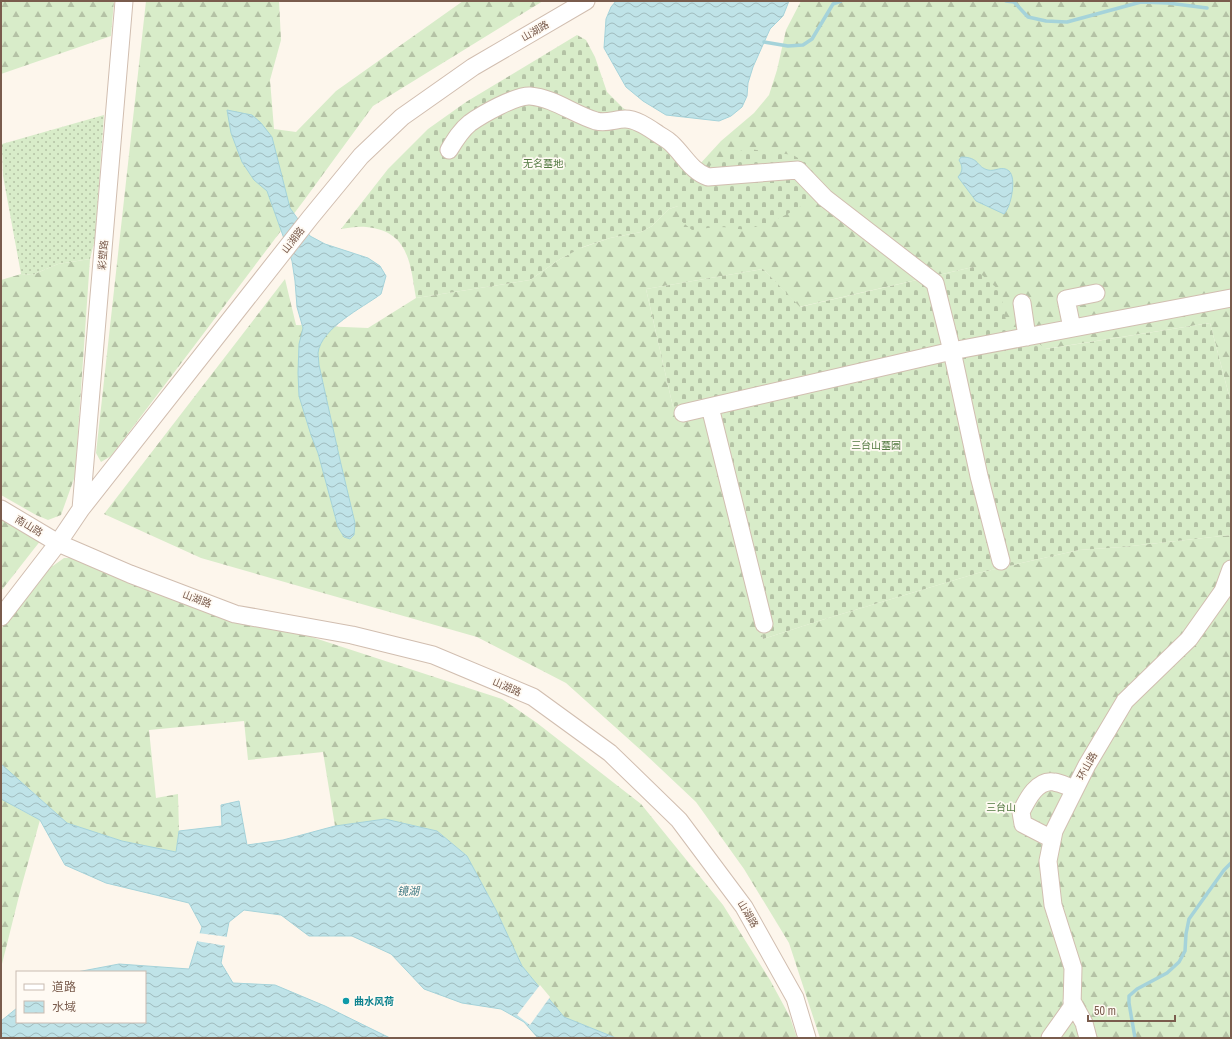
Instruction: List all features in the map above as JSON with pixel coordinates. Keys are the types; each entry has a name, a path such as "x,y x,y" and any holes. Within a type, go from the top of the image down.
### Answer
{"street":[{"name":"彩塑路","path":"81,509 124,1"},
{"name":"山湖路","path":"1,617 58,543 81,509 310,218 361,156 402,117 473,67 586,1"},
{"path":"449,150 457,137 470,124 499,106 522,97 530,96 552,101 577,114 596,121 606,123 624,119 638,122 671,142 696,171 708,177 798,170 825,198 935,283 952,351 979,476 1001,561"},
{"path":"1072,328 1066,299 1096,293"},
{"path":"683,413 952,351 1231,298"},
{"path":"1022,303 1027,337"},
{"path":"710,407 764,624"},
{"name":"南山路","path":"1,509 58,543"},
{"path":"40,532 69,528"},
{"name":"山湖路","path":"58,543 130,574 235,614 352,634 433,655 533,697 610,752 679,820 744,907 795,998 807,1038"},
{"name":"环山路","path":"1050,1038 1072,1007 1073,968 1053,905 1048,861 1054,831 1087,765 1125,701 1189,639 1223,591 1231,569"},
{"path":"1052,839 1024,824 1021,812 1030,796 1040,785 1053,781 1075,789"},
{"path":"1072,1001 1084,1023 1088,1038"}],"green space":[{"path":"1,1 114,1 111,36 1,74"},
{"path":"146,1 279,1 281,40 270,80 274,129 296,132 336,91 463,1 543,1 373,106 305,199 111,456 101,462 96,453"},
{"name":"三台山","path":"801,1 1231,1 1231,403 1210,323 1045,349 1034,340 1010,345 973,267 799,307 763,269 646,289 673,407 706,400 763,639 978,573 1079,550 1122,547 1231,535 1231,1038 820,1038 789,943 744,869 696,802 566,683 477,637 201,558 104,514 285,279 296,325 368,328 416,298 530,280 560,259 578,249 610,238 641,232 652,226 669,209 678,206 699,165 721,141 754,113 769,95 777,70 786,30"},
{"name":"无名墓地","path":"577,35 586,40 595,57 607,92 623,108 650,124 699,165 708,167 731,153 749,149 793,155 808,164 816,177 812,198 797,209 780,218 763,225 745,229 720,227 692,230 680,220 678,206 669,209 652,226 641,232 610,238 583,247 560,259 530,280 416,298 409,261 399,242 391,235 380,230 363,227 341,229 388,169 428,129 466,102"},
{"path":"104,115 95,239 90,259 58,264 32,275 21,274 3,176 2,144"},
{"path":"90,259 75,476 61,515 48,520 36,515 1,495 1,280 21,274 32,275 58,264"},
{"name":"三台山墓园","path":"973,267 1000,291 1011,345 1034,340 1046,349 1210,323 1231,403 1231,535 1122,547 1079,550 978,573 763,639 706,400 673,407 646,289 763,269 800,307"},
{"path":"1,519 41,540 1,591"},
{"path":"64,558 77,558 90,565 502,699 537,723 641,804 723,905 770,980 790,1017 797,1038 616,1038 564,1017 522,966 496,910 467,856 437,831 385,819 335,826 323,752 248,760 244,721 149,730 156,798 178,794 179,831 176,852 122,841 67,823 25,785 15,807 40,820 1,968 1,629 50,568"}],"water":[{"path":"616,1 789,1 783,16 770,29 753,67 748,83 747,96 742,107 731,116 719,121 666,115 643,101 626,87 604,48 606,19 611,7"},
{"path":"227,110 252,115 261,123 272,137 290,208 310,236 325,244 368,258 380,266 386,276 381,294 334,327 326,335 318,353 319,365 355,523 354,535 350,539 344,537 338,527 318,453 299,396 299,344 303,328 297,307 292,261 267,191 254,180 242,162 231,133"},
{"path":"961,157 967,157 975,160 984,169 1006,169 1009,171 1013,180 1013,186 1011,199 1004,214 976,201 958,177 962,169 959,160"},
{"name":"镜湖","path":"1,764 67,823 122,841 176,852 179,831 222,826 221,805 239,801 247,845 283,840 335,826 385,819 437,831 467,856 496,910 522,966 564,1017 616,1038 538,1038 524,1022 501,1009 462,1003 424,989 391,954 352,936 309,936 281,915 244,910 229,922 221,963 233,983 275,985 325,1006 390,1038 1,1038 1,1021 16,1009 16,1023 146,1023 146,971 82,971 119,964 189,969 202,927 189,903 106,883 65,865 40,820 1,799"}],"pier":[{"path":"198,933 228,937 227,946 196,941"},
{"path":"540,985 550,997 530,1025 517,1015"}],"waterway":[{"path":"764,42 788,46 803,45 812,39 833,4 841,1"},
{"path":"1006,1 1014,2 1028,17 1046,21 1067,22 1141,2 1168,3 1207,8"},
{"path":"1135,1038 1129,996 1137,989 1167,973 1179,962 1185,951 1189,919 1224,870 1231,863"}],"place":[{"name":"曲水风荷","path":"346,1001"}]}
